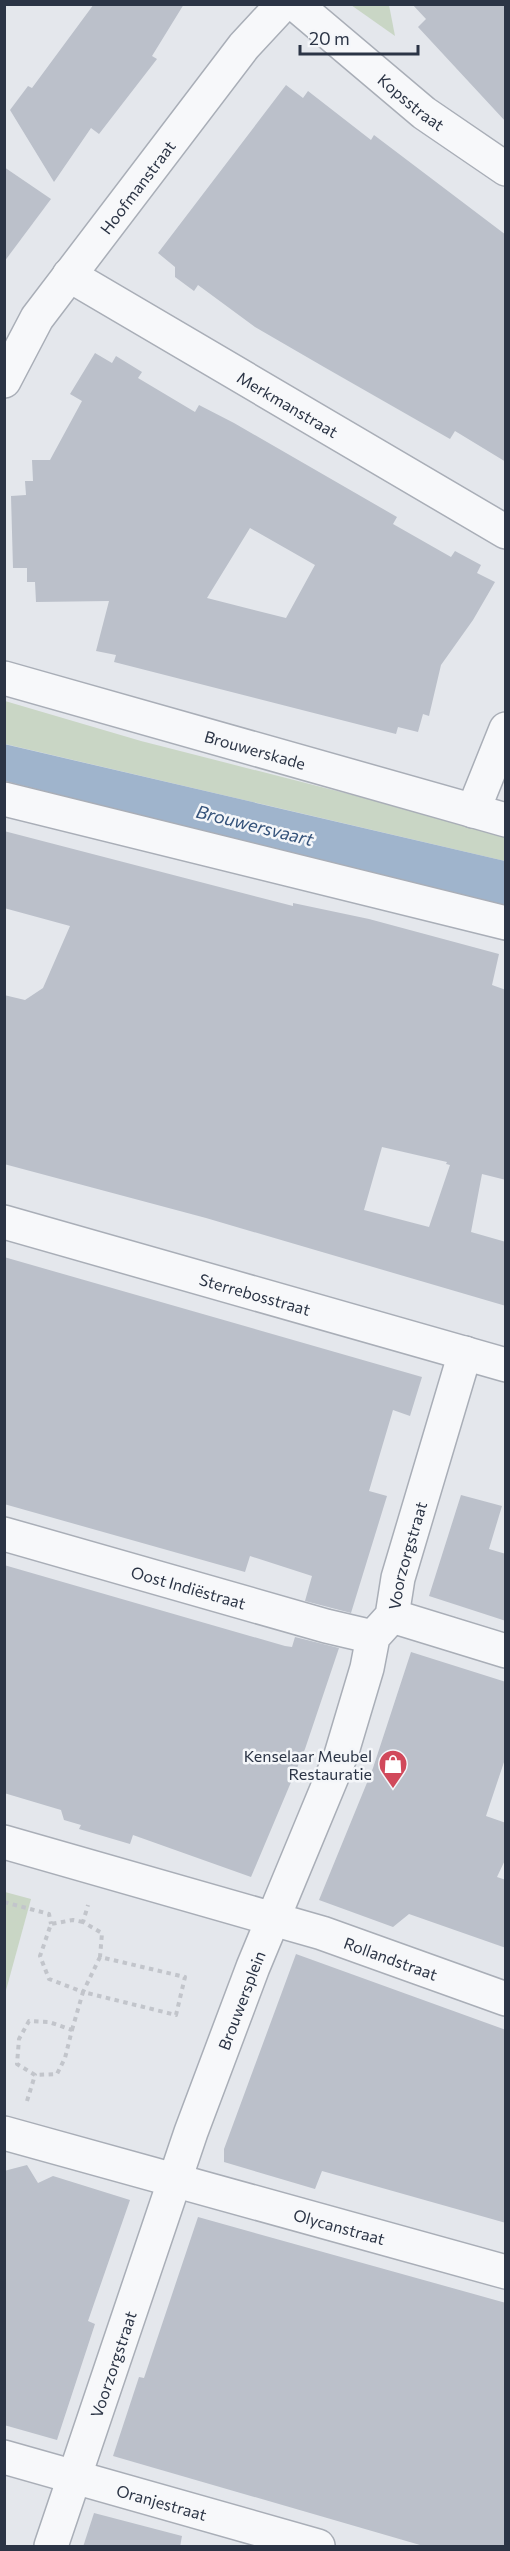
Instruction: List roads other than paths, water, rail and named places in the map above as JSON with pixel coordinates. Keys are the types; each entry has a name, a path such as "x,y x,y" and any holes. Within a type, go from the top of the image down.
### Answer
{"street":[{"name":"Hoofmanstraat","path":"4,381 37,318 244,46 283,4"},
{"name":"Kopsstraat","path":"295,4 424,113 506,169"},
{"name":"Merkmanstraat","path":"69,275 506,532"},
{"name":"Brouwerskade","path":"4,678 506,820"},
{"path":"473,811 506,729"},
{"path":"4,799 506,923"},
{"name":"Sterrebosstraat","path":"4,1222 506,1365"},
{"name":"Voorzorgstraat","path":"273,1919 341,1755 367,1668 398,1578 465,1353"},
{"name":"Oost Indiëstraat","path":"4,1534 315,1623 382,1627 506,1651"},
{"path":"4,1842 273,1919"},
{"name":"Rollandstraat","path":"273,1919 322,1933 506,1999"},
{"name":"Brouwersplein","path":"174,2181 244,1989 273,1919"},
{"path":"11,2135 174,2181"},
{"name":"Voorzorgstraat","path":"51,2547 174,2181"},
{"name":"Olycanstraat","path":"174,2181 506,2272"},
{"name":"Oranjestraat","path":"4,2457 318,2547"}],"water":[{"name":"Brouwersvaart","path":"4,744 505,861 505,909 5,781"}],"place":[{"name":"Kenselaar Meubel Restauratie","path":"393,1790"}]}
